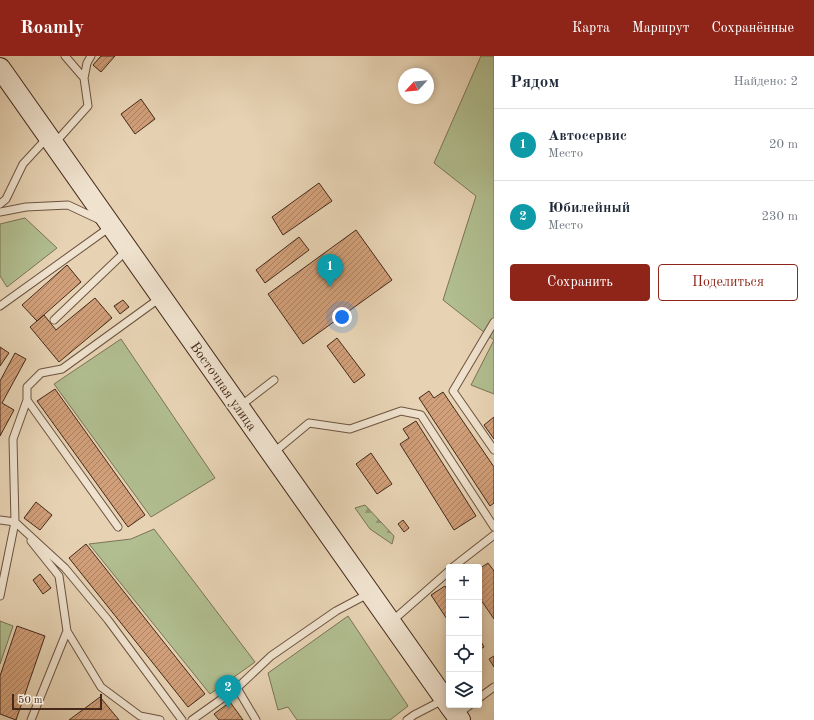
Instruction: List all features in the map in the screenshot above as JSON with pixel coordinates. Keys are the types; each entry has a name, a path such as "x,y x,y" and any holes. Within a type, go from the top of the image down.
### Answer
{"main road":[{"name":"Восточная улица","path":"0,68 370,593 446,696"}],"lane":[{"path":"65,56 84,78"},
{"path":"0,204 6,199 23,164 88,106 84,78 87,63 91,56"},
{"path":"0,212 26,207 68,205 112,226 0,306"},
{"path":"54,320 128,249"},
{"path":"0,596 15,522 13,439 27,400 27,387 41,373 62,369 162,297"},
{"path":"494,322 453,391 494,450"},
{"path":"239,407 274,380"},
{"path":"27,400 118,527"},
{"path":"272,454 309,423 350,429 401,411 421,415 494,527"},
{"path":"0,520 15,522 65,568 108,620 182,720"},
{"path":"15,522 60,576 67,631 101,687 140,716 160,720"},
{"path":"458,564 494,535"},
{"path":"391,622 446,574"},
{"path":"192,720 237,688 271,656 336,611 370,593"},
{"path":"30,720 67,631"},
{"path":"482,696 494,687"},
{"path":"237,688 256,720"},
{"path":"407,720 414,715 455,708"}],"green space":[{"path":"481,56 494,56 494,340 443,300 476,196 434,163"},
{"path":"25,218 57,248 7,287 0,276 0,224"},
{"path":"121,339 215,478 151,517 54,384"},
{"path":"494,340 494,394 471,385"},
{"path":"365,505 394,536 392,544 370,529 355,508"},
{"path":"154,529 255,662 210,694 89,544 131,539"},
{"path":"348,616 408,706 390,720 297,720 288,707 278,710 268,673"},
{"path":"0,621 13,626 0,664"}],"building":[{"path":"101,56 115,56 101,72 93,65"},
{"path":"141,99 155,119 135,134 121,114"},
{"path":"319,183 332,201 283,235 272,217"},
{"path":"356,230 392,280 303,344 268,294"},
{"path":"299,237 309,250 265,283 256,270"},
{"path":"67,265 81,282 37,321 22,305"},
{"path":"95,298 112,318 59,362 30,327 44,315 56,330"},
{"path":"123,300 129,307 120,314 114,306"},
{"path":"337,338 365,375 354,383 327,346"},
{"path":"0,347 9,353 0,366"},
{"path":"15,353 26,359 2,403 14,410 0,436 0,381"},
{"path":"55,389 145,515 128,527 37,401"},
{"path":"429,391 434,398 443,392 494,467 494,503 490,506 419,398"},
{"path":"494,417 494,439 484,425"},
{"path":"416,421 476,516 454,530 400,444 409,438 403,429"},
{"path":"371,453 392,484 377,494 356,464"},
{"path":"36,502 52,515 40,530 24,518"},
{"path":"403,520 409,528 404,532 398,524"},
{"path":"86,544 205,694 188,707 69,558"},
{"path":"488,563 494,571 494,619 482,601 482,567"},
{"path":"40,574 51,588 43,594 33,580"},
{"path":"445,586 446,588 446,618 431,595"},
{"path":"17,626 45,636 16,720 0,714 0,676"},
{"path":"494,656 494,667 489,659"},
{"path":"100,697 119,720 69,720"},
{"path":"230,702 243,720 219,720 214,714"}],"place":[{"name":"Автосервис","path":"330,287"},
{"name":"Юбилейный","path":"228,708"}]}
